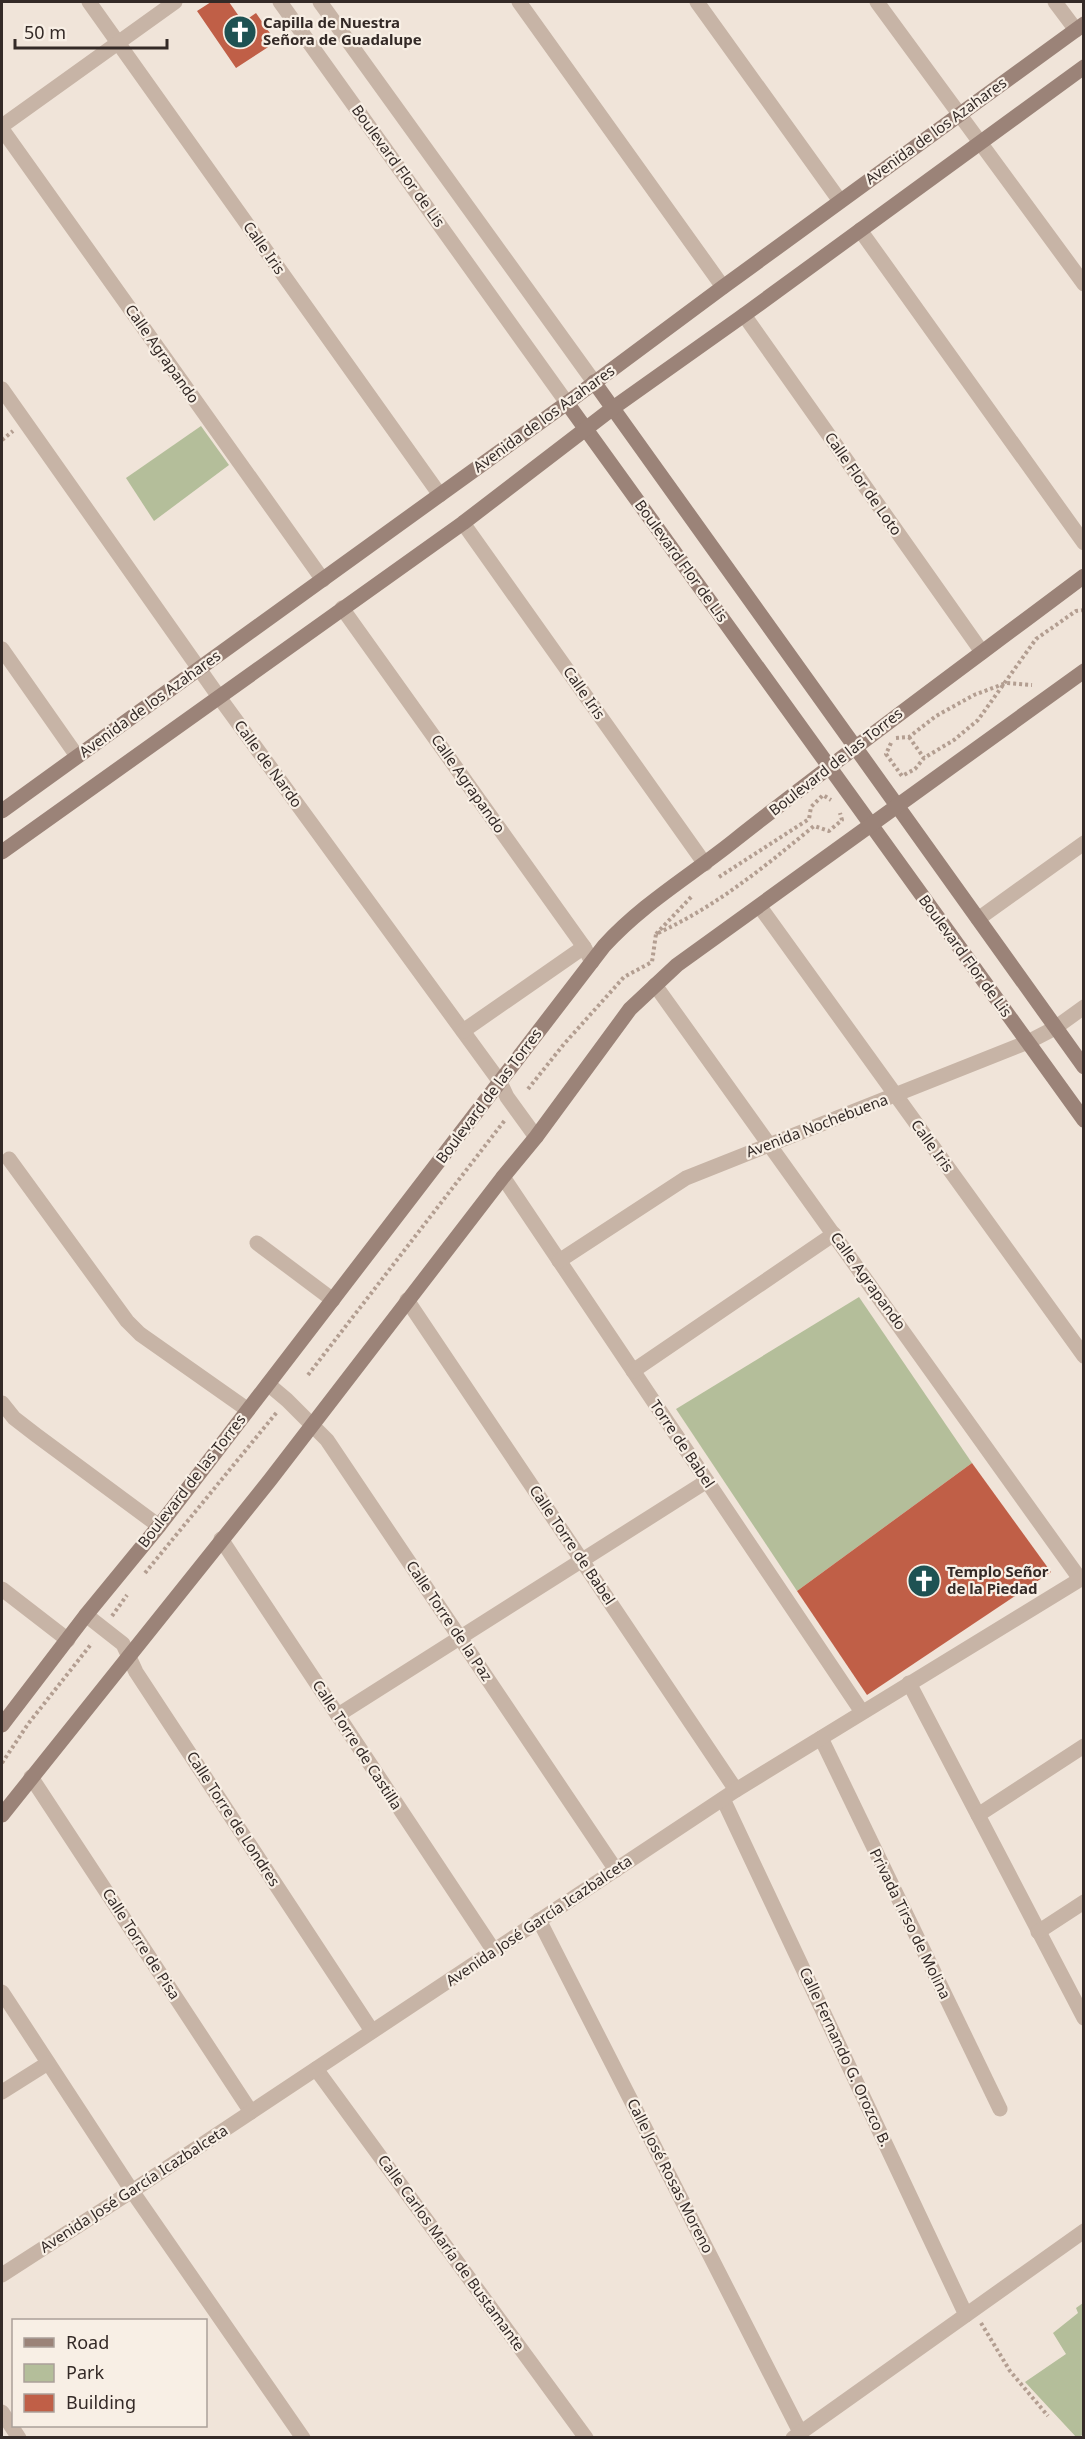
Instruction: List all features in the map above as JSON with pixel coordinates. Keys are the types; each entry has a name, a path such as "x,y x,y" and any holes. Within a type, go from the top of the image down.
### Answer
{"street":[{"name":"Calle Iris","path":"89,2 440,495"},
{"path":"2,128 175,2"},
{"name":"Boulevard Flor de Lis","path":"280,2 1083,1120"},
{"name":"Boulevard Flor de Lis","path":"320,2 1083,1067"},
{"path":"519,2 723,287"},
{"path":"697,2 840,201"},
{"path":"877,2 1083,284"},
{"path":"1055,2 1079,27"},
{"name":"Avenida de los Azahares","path":"2,810 567,403 1079,27"},
{"path":"2,852 463,523 585,428 744,315 1083,67"},
{"name":"Calle Agrapando","path":"2,128 322,580"},
{"path":"860,230 1083,543"},
{"name":"Calle Flor de Loto","path":"744,315 982,652"},
{"name":"Calle de Nardo","path":"2,389 219,697 500,1082 536,1137"},
{"name":"Calle Iris","path":"463,523 705,864"},
{"name":"Boulevard de las Torres","path":"2,1725 86,1615 159,1526 592,962 623,925 646,905 705,864 828,766 1083,576"},
{"name":"Calle Agrapando","path":"342,608 584,947 592,962"},
{"path":"2,649 77,756"},
{"path":"2,1815 270,1480 407,1300 536,1137 630,1009 677,966 1083,671"},
{"path":"978,919 1083,843"},
{"name":"Calle Iris","path":"760,907 1083,1356"},
{"path":"463,1031 584,947"},
{"name":"Calle Agrapando","path":"655,985 1082,1578"},
{"name":"Avenida Nochebuena","path":"559,1261 686,1178 1028,1042 1055,1028 1083,1007"},
{"path":"9,1159 127,1322 140,1334 248,1410"},
{"name":"Torre de Babel","path":"503,1177 862,1712"},
{"path":"633,1371 834,1234"},
{"path":"257,1243 333,1300"},
{"name":"Calle Torre de Babel","path":"407,1300 736,1790"},
{"name":"Calle Torre de la Paz","path":"268,1384 327,1440 616,1870"},
{"path":"2,1403 21,1423 159,1526"},
{"path":"338,1715 707,1481"},
{"name":"Calle Torre de Castilla","path":"221,1539 494,1951"},
{"name":"Avenida José García Icazbalceta","path":"2,2275 736,1790 1082,1578"},
{"path":"2,1589 68,1640"},
{"name":"Calle Torre de Londres","path":"86,1615 123,1644 136,1672 372,2031"},
{"path":"909,1683 1083,2018"},
{"name":"Privada Tirso de Molina","path":"820,1738 1000,2109"},
{"path":"978,1815 1083,1746"},
{"name":"Calle Torre de Pisa","path":"31,1777 251,2112"},
{"name":"Calle Fernando G. Orozco B.","path":"723,1799 970,2312"},
{"path":"1038,1932 1083,1902"},
{"name":"Calle José Rosas Moreno","path":"540,1920 797,2435"},
{"path":"2,1992 132,2191 303,2438"},
{"path":"2,2092 48,2063"},
{"name":"Calle Carlos María de Bustamante","path":"316,2069 586,2438"},
{"path":"797,2435 1083,2231"},
{"path":"2,2412 19,2438"}],"path":[{"path":"1038,681 1030,687 1006,683 974,695 909,737 893,738 886,754 902,776 915,769 924,758 954,740 978,720 1006,683 1036,639 1076,611 1083,610"},
{"path":"909,737 924,758"},
{"path":"656,934 681,922 745,883 814,826 829,831 842,820 837,805 823,795 811,807 809,819 718,877"},
{"path":"528,1089 564,1044 624,977 652,962 656,934 699,889"},
{"path":"308,1375 515,1108"},
{"path":"138,1582 287,1400"},
{"path":"111,1618 131,1590"},
{"path":"2,1763 28,1724 92,1643"},
{"path":"970,2312 1010,2371 1048,2416"}],"green space":[{"path":"201,426 229,465 154,521 126,478"},
{"path":"859,1297 972,1463 797,1591 676,1409"},
{"path":"1083,2303 1084,2434 1077,2438 1025,2382 1066,2354 1053,2333 1078,2313 1076,2308"}],"building":[{"name":"Capilla de Nuestra Señora de Guadalupe","path":"211,2 229,2 243,22 256,13 276,42 236,68 197,11"},
{"name":"Templo Señor de la Piedad","path":"972,1463 1051,1572 867,1695 797,1591"}],"place":[{"name":"Capilla de Nuestra Señora de Guadalupe","path":"240,32"},
{"name":"Templo Señor de la Piedad","path":"924,1581"}]}
